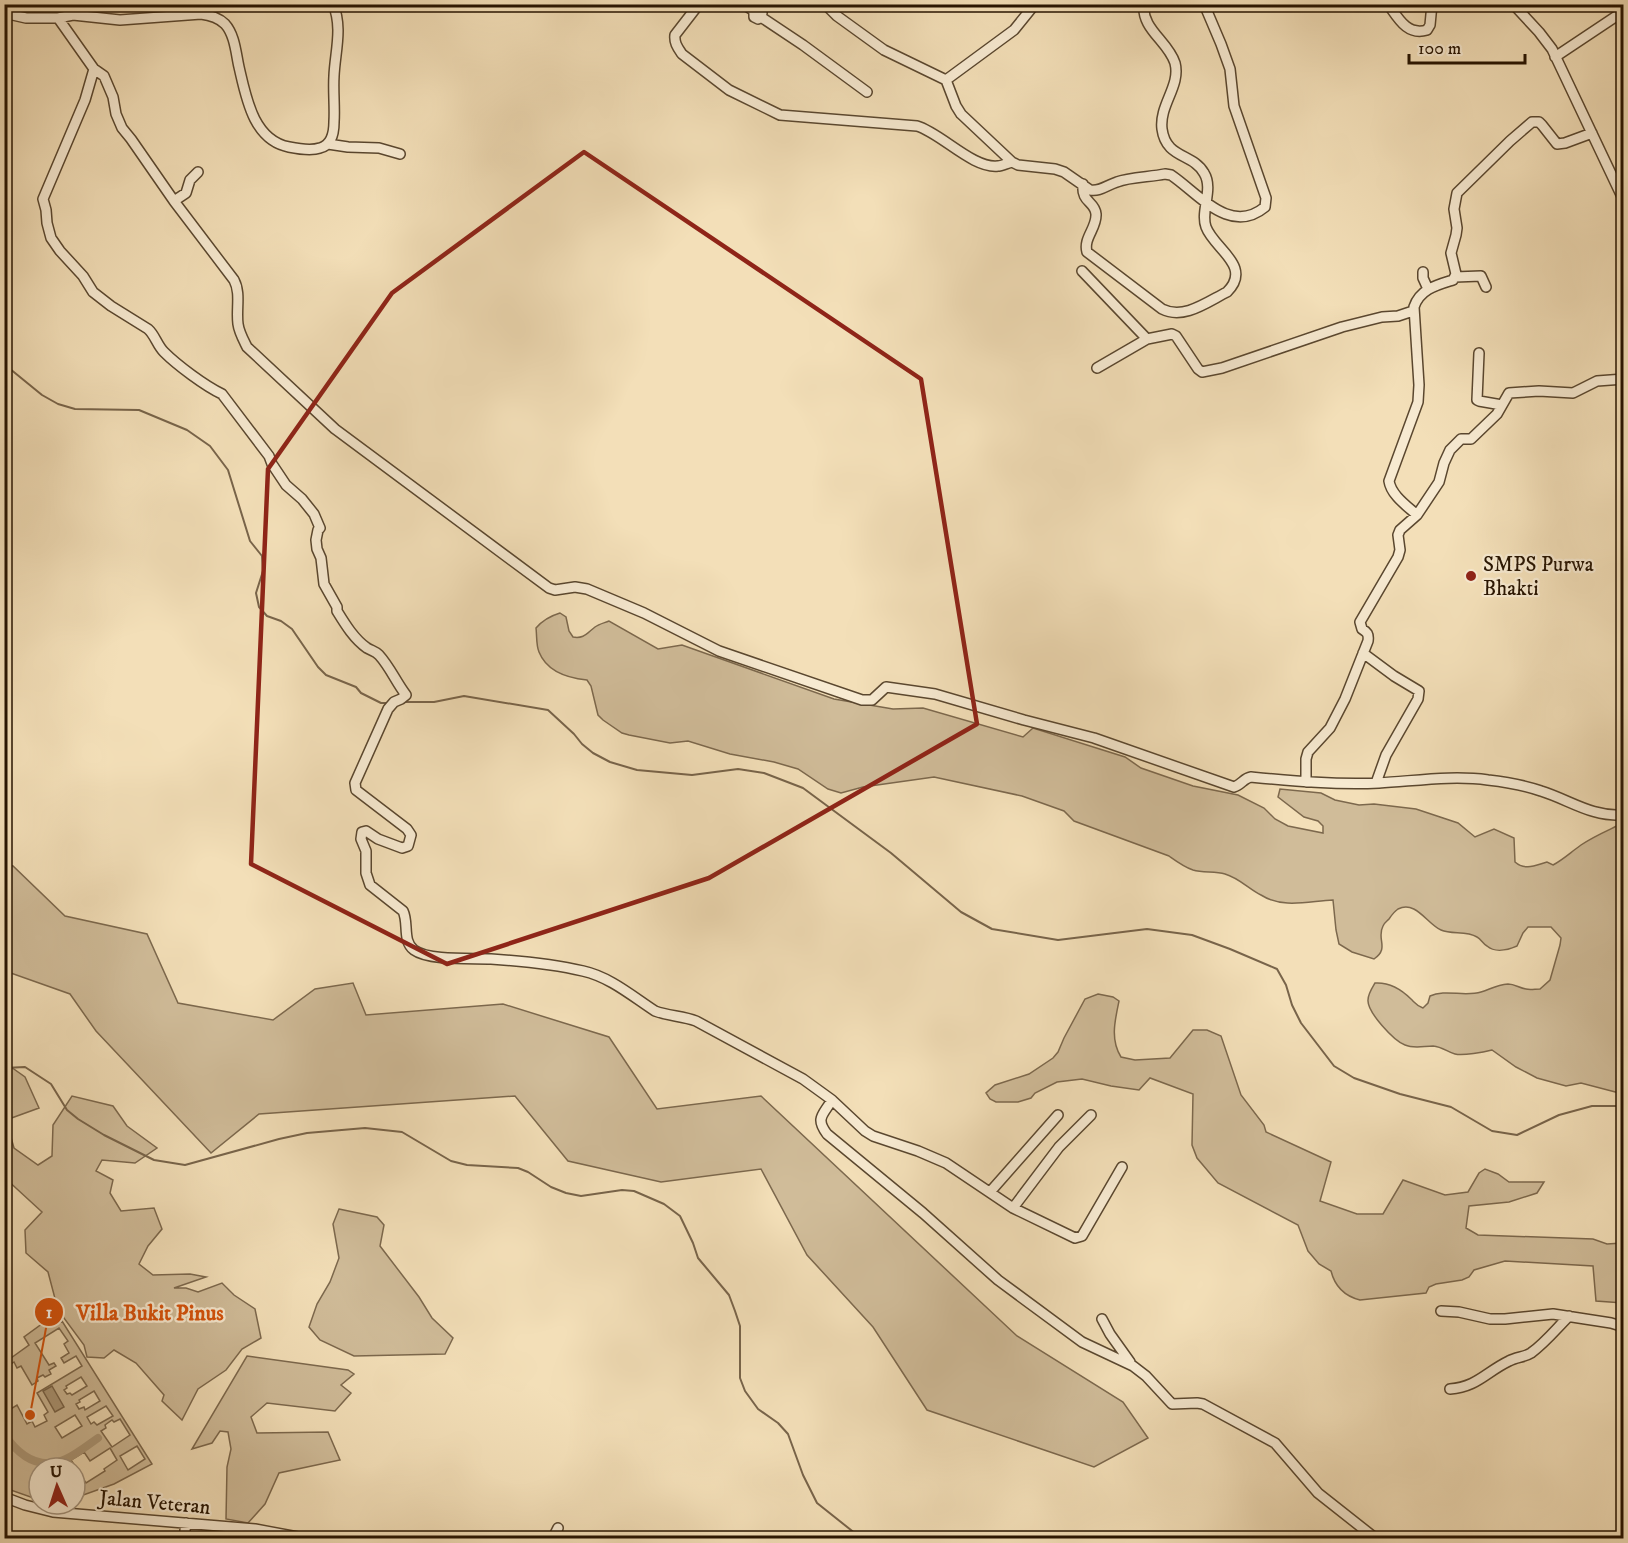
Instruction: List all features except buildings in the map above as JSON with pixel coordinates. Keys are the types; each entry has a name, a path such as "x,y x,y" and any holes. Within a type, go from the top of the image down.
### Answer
{"street":[{"path":"4,13 26,18 83,16 120,20 209,15 225,24 232,36 249,105 260,129 280,146 309,150 328,144 334,128 334,77 338,16 333,4"},
{"path":"743,4 867,92"},
{"path":"825,4 837,16 884,50 946,81 961,114 1018,165 1064,172 1094,191 1121,180 1171,175 1207,204 1220,211 1233,216 1253,215 1265,207 1266,198 1234,106 1230,69 1203,4"},
{"path":"946,81 1014,30 1035,4"},
{"path":"1083,184 1083,196 1095,211 1096,216 1086,243 1087,252 1162,309 1170,313 1190,311 1227,292 1235,281 1234,265 1205,225 1208,185 1205,175 1196,165 1171,149 1164,136 1162,118 1176,78 1176,65 1165,46 1148,25 1143,10 1144,4"},
{"path":"1388,4 1408,29 1421,32 1427,30 1430,25 1432,4"},
{"path":"1513,4 1539,32 1555,57 1623,201"},
{"path":"695,6 675,35 677,47 682,54 729,90 758,106 780,116 917,126 983,164 997,166 1012,162"},
{"path":"1555,57 1623,11"},
{"path":"58,18 94,69 104,76 122,128 234,280 238,291 238,326 247,347 335,429 549,588 555,590 575,587 587,589 644,612 719,651 866,701 874,699 886,687 921,691 1094,738 1234,787 1249,777 1306,782 1376,783 1490,780 1542,791 1589,810 1623,815"},
{"path":"94,69 84,100 43,199 51,238 83,276 93,292 148,329 165,353 222,394 269,456 286,485 314,514 320,528 316,540 324,584 337,611 354,635 382,658 393,674 394,680 406,695 394,702 388,709 355,783 356,790 407,829 411,836 408,846 402,849 366,831 362,832 361,839 366,851 370,885 403,911 409,945 417,952 435,956 536,963 595,974 612,982 655,1011 696,1021 803,1079 832,1100 873,1136 934,1158 964,1174 1013,1208 1075,1238 1082,1236 1122,1167"},
{"path":"1455,277 1451,253 1456,228 1455,198 1461,188 1532,122 1539,122 1557,144 1592,133"},
{"path":"328,144 379,148 400,154"},
{"path":"174,201 186,193 190,180 198,172"},
{"path":"1082,271 1147,339"},
{"path":"1423,272 1428,289"},
{"path":"1417,515 1393,491 1389,481 1418,402 1419,385 1413,311 1418,299 1428,289 1455,277 1481,276 1486,287"},
{"path":"1097,368 1147,339 1172,334 1176,336 1198,369 1208,372 1342,327 1413,311"},
{"path":"1479,352 1478,400 1502,405"},
{"path":"1306,782 1308,752 1330,728 1345,699 1363,653 1368,636 1360,622 1398,557 1400,530 1417,515 1438,482 1450,450 1461,439 1471,439 1497,414 1509,393 1573,393 1597,381 1623,379"},
{"path":"1363,653 1419,691 1418,699 1386,755 1376,783"},
{"path":"832,1100 820,1119 821,1126 827,1134 923,1213 998,1281 1082,1342 1133,1365"},
{"path":"990,1192 1058,1115"},
{"path":"1013,1208 1059,1147 1091,1115"},
{"path":"1441,1311 1459,1312 1490,1319 1553,1314 1623,1327"},
{"path":"1450,1389 1462,1388 1478,1382 1502,1364 1531,1353 1569,1316"},
{"path":"1102,1319 1133,1365 1172,1404 1203,1404 1275,1443 1318,1493 1376,1539"},
{"name":"Jalan Veteran","path":"5,1498 53,1512 255,1530 303,1539"},
{"path":"183,1539 186,1523"},
{"path":"553,1539 558,1528"}],"highlighted area":[{"path":"584,152 921,379 977,724 709,878 447,964 251,864 268,469 392,293"}],"shaded area":[{"path":"560,613 566,617 573,637 583,636 609,621 658,649 682,645 834,699 893,709 923,708 1023,737 1033,728 1125,757 1141,768 1193,786 1238,795 1264,808 1275,819 1288,826 1323,833 1323,826 1318,821 1304,817 1278,797 1280,789 1321,793 1335,800 1359,805 1374,804 1416,809 1458,823 1475,837 1494,829 1514,838 1515,862 1527,867 1547,862 1553,865 1596,836 1623,823 1623,1094 1581,1083 1566,1086 1537,1078 1492,1050 1474,1054 1459,1054 1433,1046 1408,1046 1394,1038 1372,1012 1368,1000 1375,983 1395,987 1423,1008 1430,996 1436,994 1468,994 1508,984 1521,988 1540,989 1550,980 1560,945 1561,938 1551,927 1528,927 1517,946 1498,950 1490,948 1473,935 1441,930 1416,910 1404,907 1397,910 1383,925 1381,951 1374,959 1352,952 1339,944 1333,900 1287,903 1269,899 1230,876 1190,869 1169,856 1074,821 1064,811 1022,796 934,777 863,787 841,793 828,789 798,769 774,762 730,754 688,741 670,743 622,733 598,715 591,686 587,680 558,673 547,665 539,652 536,628 546,619"},
{"path":"5,864 13,866 65,916 147,934 178,1003 273,1020 315,989 353,983 366,1015 503,1004 609,1037 657,1109 761,1096 1017,1336 1123,1402 1148,1438 1094,1467 927,1410 873,1327 807,1255 761,1169 661,1182 568,1161 515,1096 259,1114 211,1153 96,1031 70,994 5,971"},
{"path":"1098,994 1113,997 1119,1001 1114,1037 1121,1057 1135,1060 1170,1058 1193,1030 1207,1030 1221,1036 1241,1095 1264,1125 1266,1132 1331,1162 1320,1201 1357,1214 1383,1214 1403,1180 1445,1195 1468,1192 1479,1173 1485,1169 1509,1182 1544,1182 1537,1193 1509,1202 1469,1206 1466,1228 1478,1235 1593,1239 1607,1244 1623,1241 1623,1303 1596,1301 1593,1266 1505,1261 1474,1270 1469,1277 1462,1280 1436,1284 1429,1287 1426,1293 1360,1300 1341,1290 1331,1271 1319,1264 1308,1251 1298,1225 1218,1183 1197,1158 1192,1145 1193,1094 1150,1078 1139,1090 1082,1079 1057,1082 1035,1093 1031,1098 1018,1102 996,1102 990,1099 986,1093 995,1085 1029,1074 1053,1058 1085,999"},
{"path":"4,1062 25,1077 39,1108 6,1120 14,1148 38,1165 52,1156 53,1125 72,1096 113,1106 127,1126 157,1148 135,1163 102,1160 96,1171 113,1180 110,1193 121,1211 154,1208 162,1229 148,1246 139,1264 153,1275 190,1274 206,1277 174,1288 186,1288 198,1292 222,1283 234,1295 255,1309 261,1338 242,1349 226,1370 198,1389 182,1420 162,1401 164,1395 136,1363 114,1350 104,1358 87,1357 84,1345 58,1310 48,1272 26,1253 25,1230 42,1212 5,1178"},
{"path":"339,1209 377,1217 384,1225 380,1246 432,1318 453,1338 445,1354 354,1356 320,1340 309,1327 317,1304 330,1282 339,1258 333,1224"},
{"path":"50,1318 55,1325 62,1321 152,1464 114,1484 87,1494 87,1482 117,1460 110,1448 90,1461 84,1452 78,1456 27,1456 27,1496 5,1488 5,1410 6,1412 17,1405 27,1424 32,1421 35,1427 47,1421 44,1415 48,1412 37,1393 82,1366 76,1356 64,1363 61,1358 69,1353 64,1344 68,1341 59,1328 35,1343 49,1365 54,1363 56,1366 49,1370 51,1374 37,1378 38,1381 32,1385 21,1366 17,1368 14,1362 5,1368 4,1363 29,1345 24,1337","holes":["81,1377 87,1386 72,1395 67,1394 64,1390 66,1386","94,1391 100,1401 85,1410 84,1407 79,1409 76,1404 80,1402 79,1400","106,1406 113,1416 97,1425 94,1422 91,1424 87,1417","75,1415 82,1426 62,1438 55,1427","120,1419 130,1435 112,1447 101,1431 112,1420 114,1422","137,1446 145,1459 128,1470 120,1456"]},
{"path":"247,1356 348,1370 354,1374 341,1385 351,1393 335,1411 267,1403 251,1417 257,1433 328,1432 340,1460 279,1473 265,1504 248,1523 226,1519 227,1467 231,1449 228,1432 220,1431 212,1443 192,1449"},
{"path":"52,1386 64,1407 55,1412 43,1391"}],"waterway":[{"path":"4,364 42,395 58,404 75,409 139,410 187,430 210,446 228,470 250,541 262,556 263,571 256,593 259,607 267,616 281,621 292,629 326,675 356,687 361,693 381,703 388,703"},
{"path":"403,702 434,702 464,696 548,710 582,744 610,762 637,770 692,775 738,769 764,773 803,788 891,853 961,912 992,929 1058,940 1147,929 1192,935 1230,949 1277,969 1301,1023 1334,1066 1354,1078 1400,1094 1451,1107 1492,1131 1517,1135 1559,1115 1592,1106 1624,1106"},
{"path":"4,1068 25,1067 51,1084 67,1110 78,1119 154,1160 185,1165 307,1133 365,1128 402,1132 451,1161 467,1165 518,1168 566,1193 581,1196 622,1190 634,1191 664,1204 680,1216 698,1258 729,1295 740,1326 740,1378 745,1391 758,1409 778,1423 788,1434 803,1475 817,1503 861,1538"},
{"path":"4,1434 23,1455 38,1462 47,1463 66,1459 98,1438"}],"place":[{"name":"SMPS Purwa Bhakti","path":"1471,576"},
{"name":"Villa Bukit Pinus","path":"30,1415"}]}
